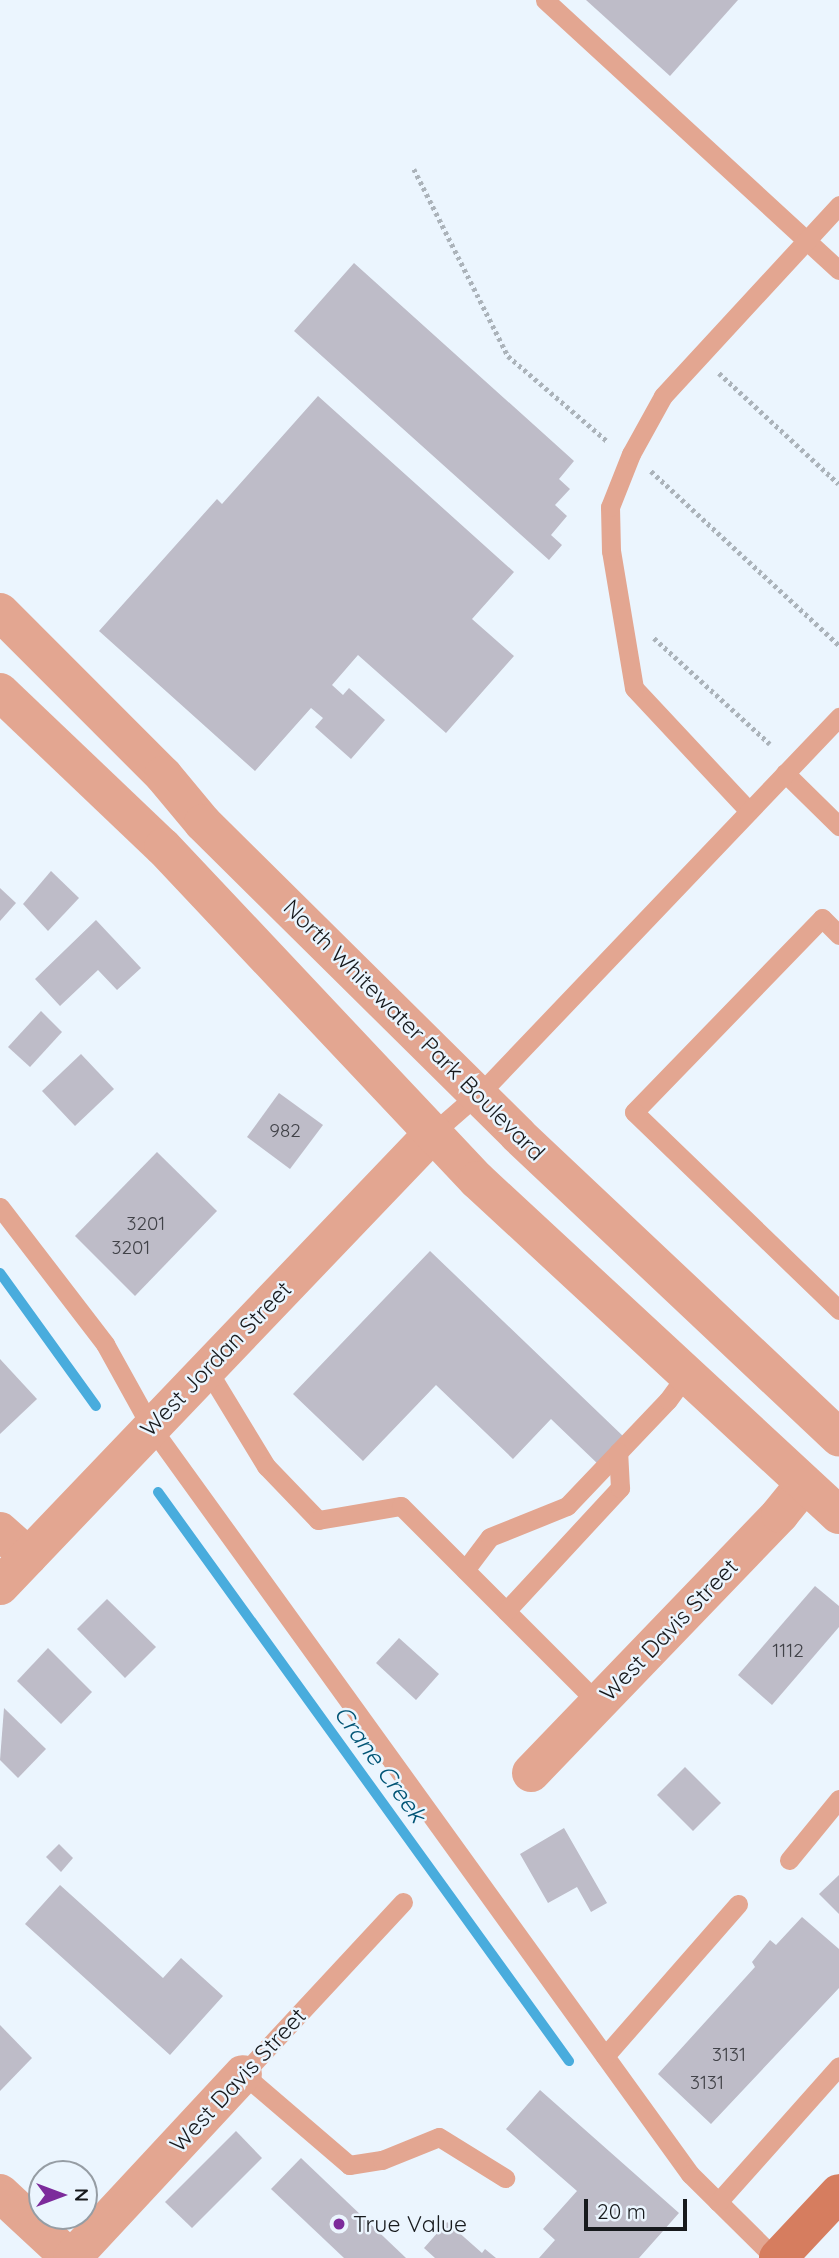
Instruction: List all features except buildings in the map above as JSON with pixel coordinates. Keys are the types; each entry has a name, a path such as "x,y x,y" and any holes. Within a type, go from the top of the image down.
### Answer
{"main road":[{"path":"777,2258 839,2193"}],"street":[{"name":"North Whitewater Park Boulevard","path":"0,612 163,775 203,823 479,1093 518,1135 839,1437"},
{"path":"0,692 163,847 477,1180 688,1372 839,1515"},
{"name":"West Jordan Street","path":"0,1586 433,1133"},
{"name":"West Davis Street","path":"531,1773 804,1484"},
{"path":"0,1531 28,1556"},
{"name":"West Davis Street","path":"71,2258 243,2074"},
{"path":"0,2193 71,2258"}],"lane":[{"path":"545,0 839,270"},
{"path":"749,811 634,688 611,551 610,507 631,454 663,396 839,205"},
{"path":"433,1133 479,1093 839,717"},
{"path":"785,773 839,826"},
{"path":"839,935 822,918 634,1112 839,1310"},
{"path":"0,1207 105,1344 151,1427 690,2174 777,2258"},
{"path":"207,1369 265,1466 318,1520 401,1506 598,1703"},
{"path":"465,1570 490,1537 567,1506 688,1372"},
{"path":"506,1611 620,1488 618,1452"},
{"path":"789,1860 839,1799"},
{"name":"West Davis Street","path":"243,2074 403,1902"},
{"path":"605,2056 738,1904"},
{"path":"718,2202 839,2066"},
{"path":"243,2074 349,2165 382,2160 439,2137 505,2178"}],"path":[{"path":"414,169 508,356 608,442"},
{"path":"713,368 839,484"},
{"path":"645,466 839,645"},
{"path":"653,636 770,744"}],"waterway":[{"name":"Crane Creek","path":"0,1273 96,1406"},
{"name":"Crane Creek","path":"158,1492 569,2061"}],"place":[{"name":"True Value","path":"339,2224"}]}
